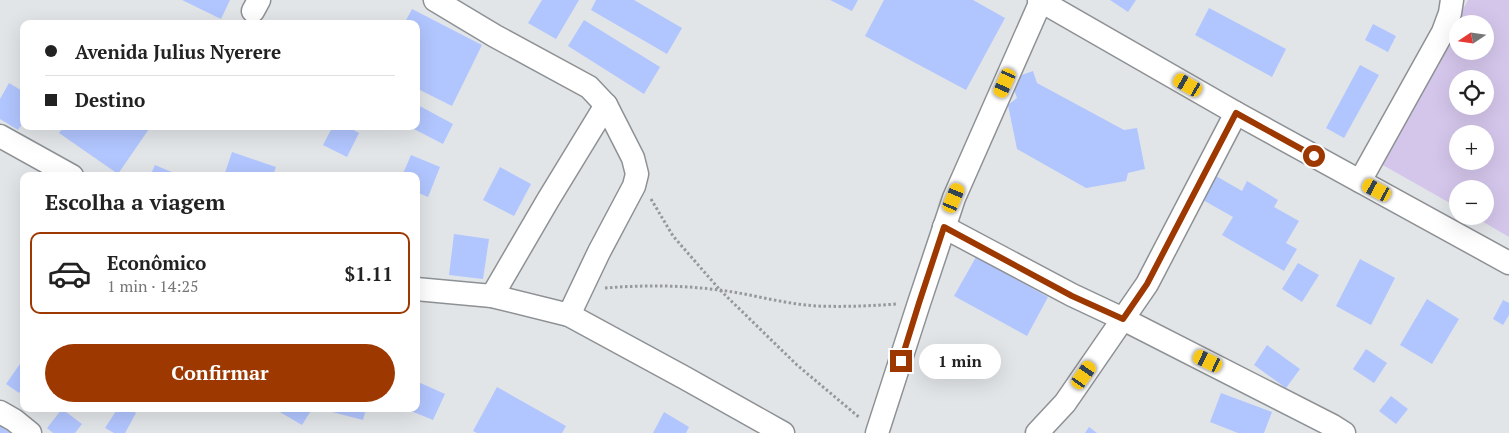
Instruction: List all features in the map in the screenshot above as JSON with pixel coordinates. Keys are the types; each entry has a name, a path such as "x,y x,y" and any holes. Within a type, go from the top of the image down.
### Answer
{"street":[{"path":"1360,182 1444,32 1452,0"},
{"path":"877,433 954,198 1040,1 1236,113 1509,263"},
{"path":"442,2 495,36 589,87 606,105 633,158 637,174 634,186 599,252 573,307"},
{"path":"492,296 606,105"},
{"path":"1038,433 1065,403 1147,284 1236,113"},
{"path":"0,136 65,172"},
{"path":"944,227 1072,296 1123,319 1259,387 1344,433"},
{"path":"420,289 492,296 573,307 686,378 783,433"}],"path":[{"path":"637,174 673,236 720,290 797,365 877,433"},
{"path":"573,307 599,288 641,285 720,290 816,306 919,303"}],"shaded area":[{"path":"1468,0 1509,0 1509,237 1488,225 1494,225 1494,180 1449,180 1449,202 1381,164 1449,36 1449,60 1494,60 1494,15 1460,15"}],"building":[{"path":"182,0 230,0 221,19"},
{"path":"542,0 579,0 556,39 528,23"},
{"path":"596,0 634,0 682,28 667,54 591,10"},
{"path":"830,0 858,0 852,11"},
{"path":"884,0 973,0 1005,18 966,90 865,36"},
{"path":"1110,0 1136,0 1128,12"},
{"path":"1209,8 1286,49 1272,77 1195,35"},
{"path":"412,9 482,45 452,106 420,90 420,20 406,20"},
{"path":"584,20 660,67 644,94 568,46"},
{"path":"1373,24 1396,36 1388,52 1365,40"},
{"path":"1360,65 1379,75 1344,138 1326,128"},
{"path":"1033,71 1037,83 1124,130 1137,128 1145,169 1128,173 1126,181 1086,188 1017,149 1008,105 1017,98 1010,79"},
{"path":"9,83 20,90 20,127 18,130 0,119 0,99"},
{"path":"420,106 453,124 443,144 416,130 420,130"},
{"path":"61,130 148,130 119,172 115,172 59,133"},
{"path":"331,130 353,130 359,133 347,157 323,145"},
{"path":"232,152 276,167 274,172 225,172"},
{"path":"411,155 440,167 428,197 420,194 420,172 404,172"},
{"path":"155,165 172,172 152,172"},
{"path":"500,167 531,184 514,216 483,200"},
{"path":"1216,176 1242,191 1247,181 1278,200 1274,207 1299,221 1286,243 1297,249 1284,271 1222,235 1233,217 1203,200"},
{"path":"454,234 489,239 483,279 449,275"},
{"path":"976,257 1048,297 1027,336 954,296"},
{"path":"1360,259 1395,278 1371,325 1336,306"},
{"path":"1298,263 1319,275 1302,302 1282,289"},
{"path":"1427,299 1459,319 1432,364 1400,345"},
{"path":"1503,300 1509,303 1509,315 1503,325 1493,319"},
{"path":"1267,345 1300,369 1286,388 1254,365"},
{"path":"1366,349 1387,363 1374,383 1353,369"},
{"path":"20,364 20,392 19,393 6,384"},
{"path":"420,383 445,394 433,420 413,412 420,412"},
{"path":"497,387 566,426 562,433 477,433 473,431"},
{"path":"1221,393 1272,412 1264,433 1238,433 1210,422"},
{"path":"1391,396 1408,409 1396,424 1379,411"},
{"path":"60,412 66,412 82,424 75,433 53,433 47,428"},
{"path":"115,412 136,413 125,433 114,433 105,428"},
{"path":"280,412 310,412 302,425"},
{"path":"332,412 365,412 363,420"},
{"path":"664,412 689,427 686,433 653,433"},
{"path":"0,425 10,433 0,433"},
{"path":"1089,427 1097,433 1085,433"}],"route":[{"path":"901,361 944,227 1072,296 1123,319 1147,284 1236,113 1314,156"}]}
